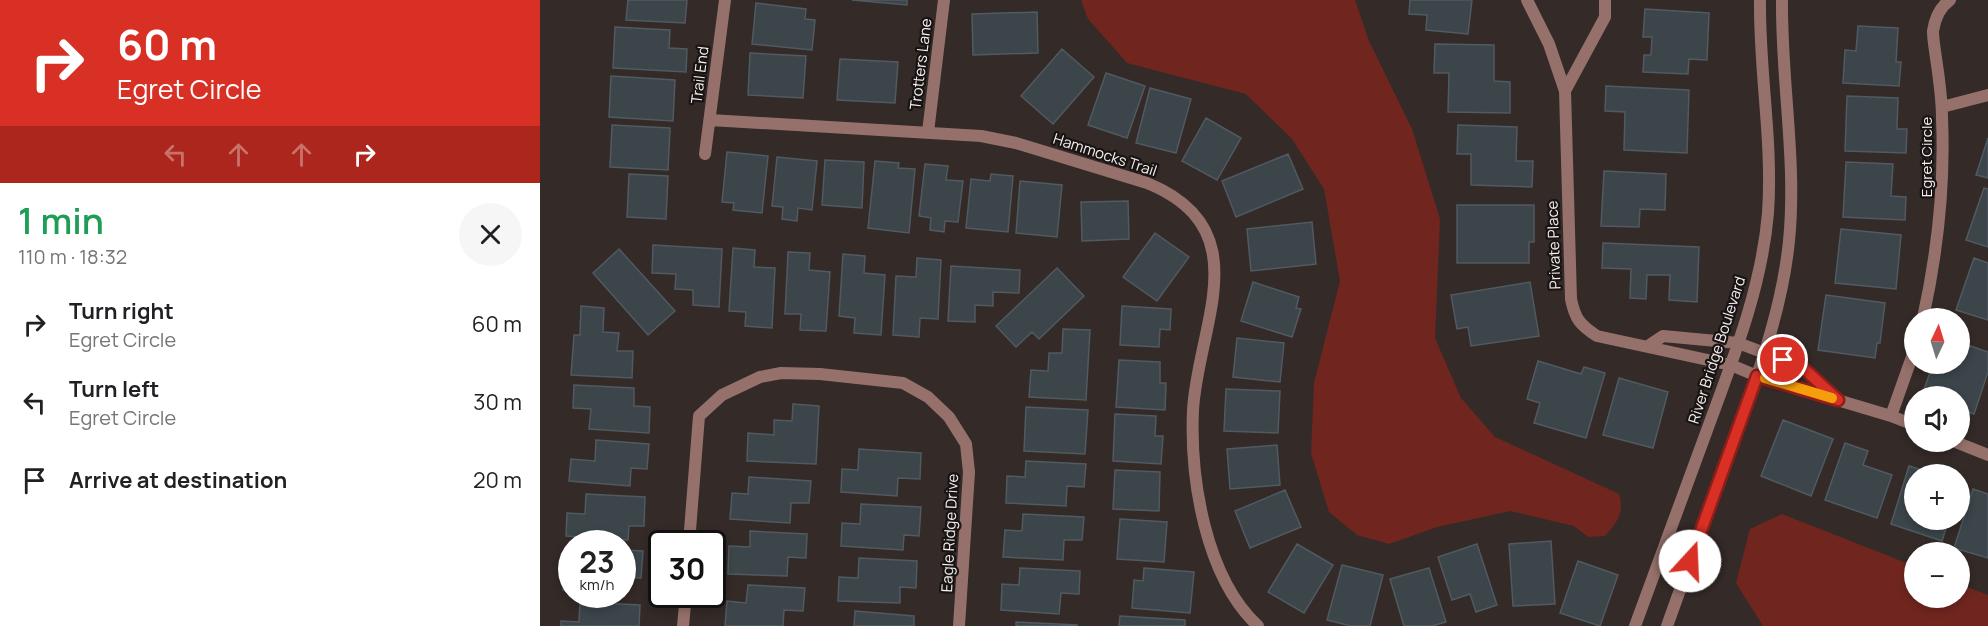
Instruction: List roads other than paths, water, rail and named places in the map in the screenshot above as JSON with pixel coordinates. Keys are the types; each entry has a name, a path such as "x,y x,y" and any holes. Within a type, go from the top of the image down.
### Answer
{"street":[{"name":"Trail End","path":"705,154 725,0"},
{"name":"Trotters Lane","path":"928,132 944,0"},
{"name":"Private Place","path":"1527,0 1549,44 1565,91 1571,299 1574,315 1584,327 1597,336 1731,365"},
{"path":"1565,91 1605,17 1605,0"},
{"name":"River Bridge Boulevard","path":"1635,626 1731,365 1751,303 1763,249 1769,159 1760,0"},
{"path":"1667,626 1772,335 1782,290 1789,239 1791,182 1782,0"},
{"name":"Egret Circle","path":"1925,308 1934,267 1942,203 1944,160 1942,108 1933,34 1936,18 1944,4 1950,0"},
{"path":"1942,108 1988,95"},
{"name":"Hammocks Trail","path":"710,120 981,136 1016,143 1147,183 1177,198 1199,223 1213,253 1215,286 1193,409 1193,456 1197,487 1215,557 1250,623"},
{"name":"Private Place","path":"1648,346 1662,336 1738,343"},
{"path":"1738,343 1802,367 1838,400"},
{"path":"1731,365 1757,376 1904,421"},
{"name":"Eagle Ridge Drive","path":"690,530 699,416 722,395 760,377 781,373 820,374 903,383 928,397 949,417 966,444 969,472 959,626"},
{"path":"1892,416 1906,374"},
{"path":"1970,448 1988,455"},
{"path":"683,626 685,608"}]}
